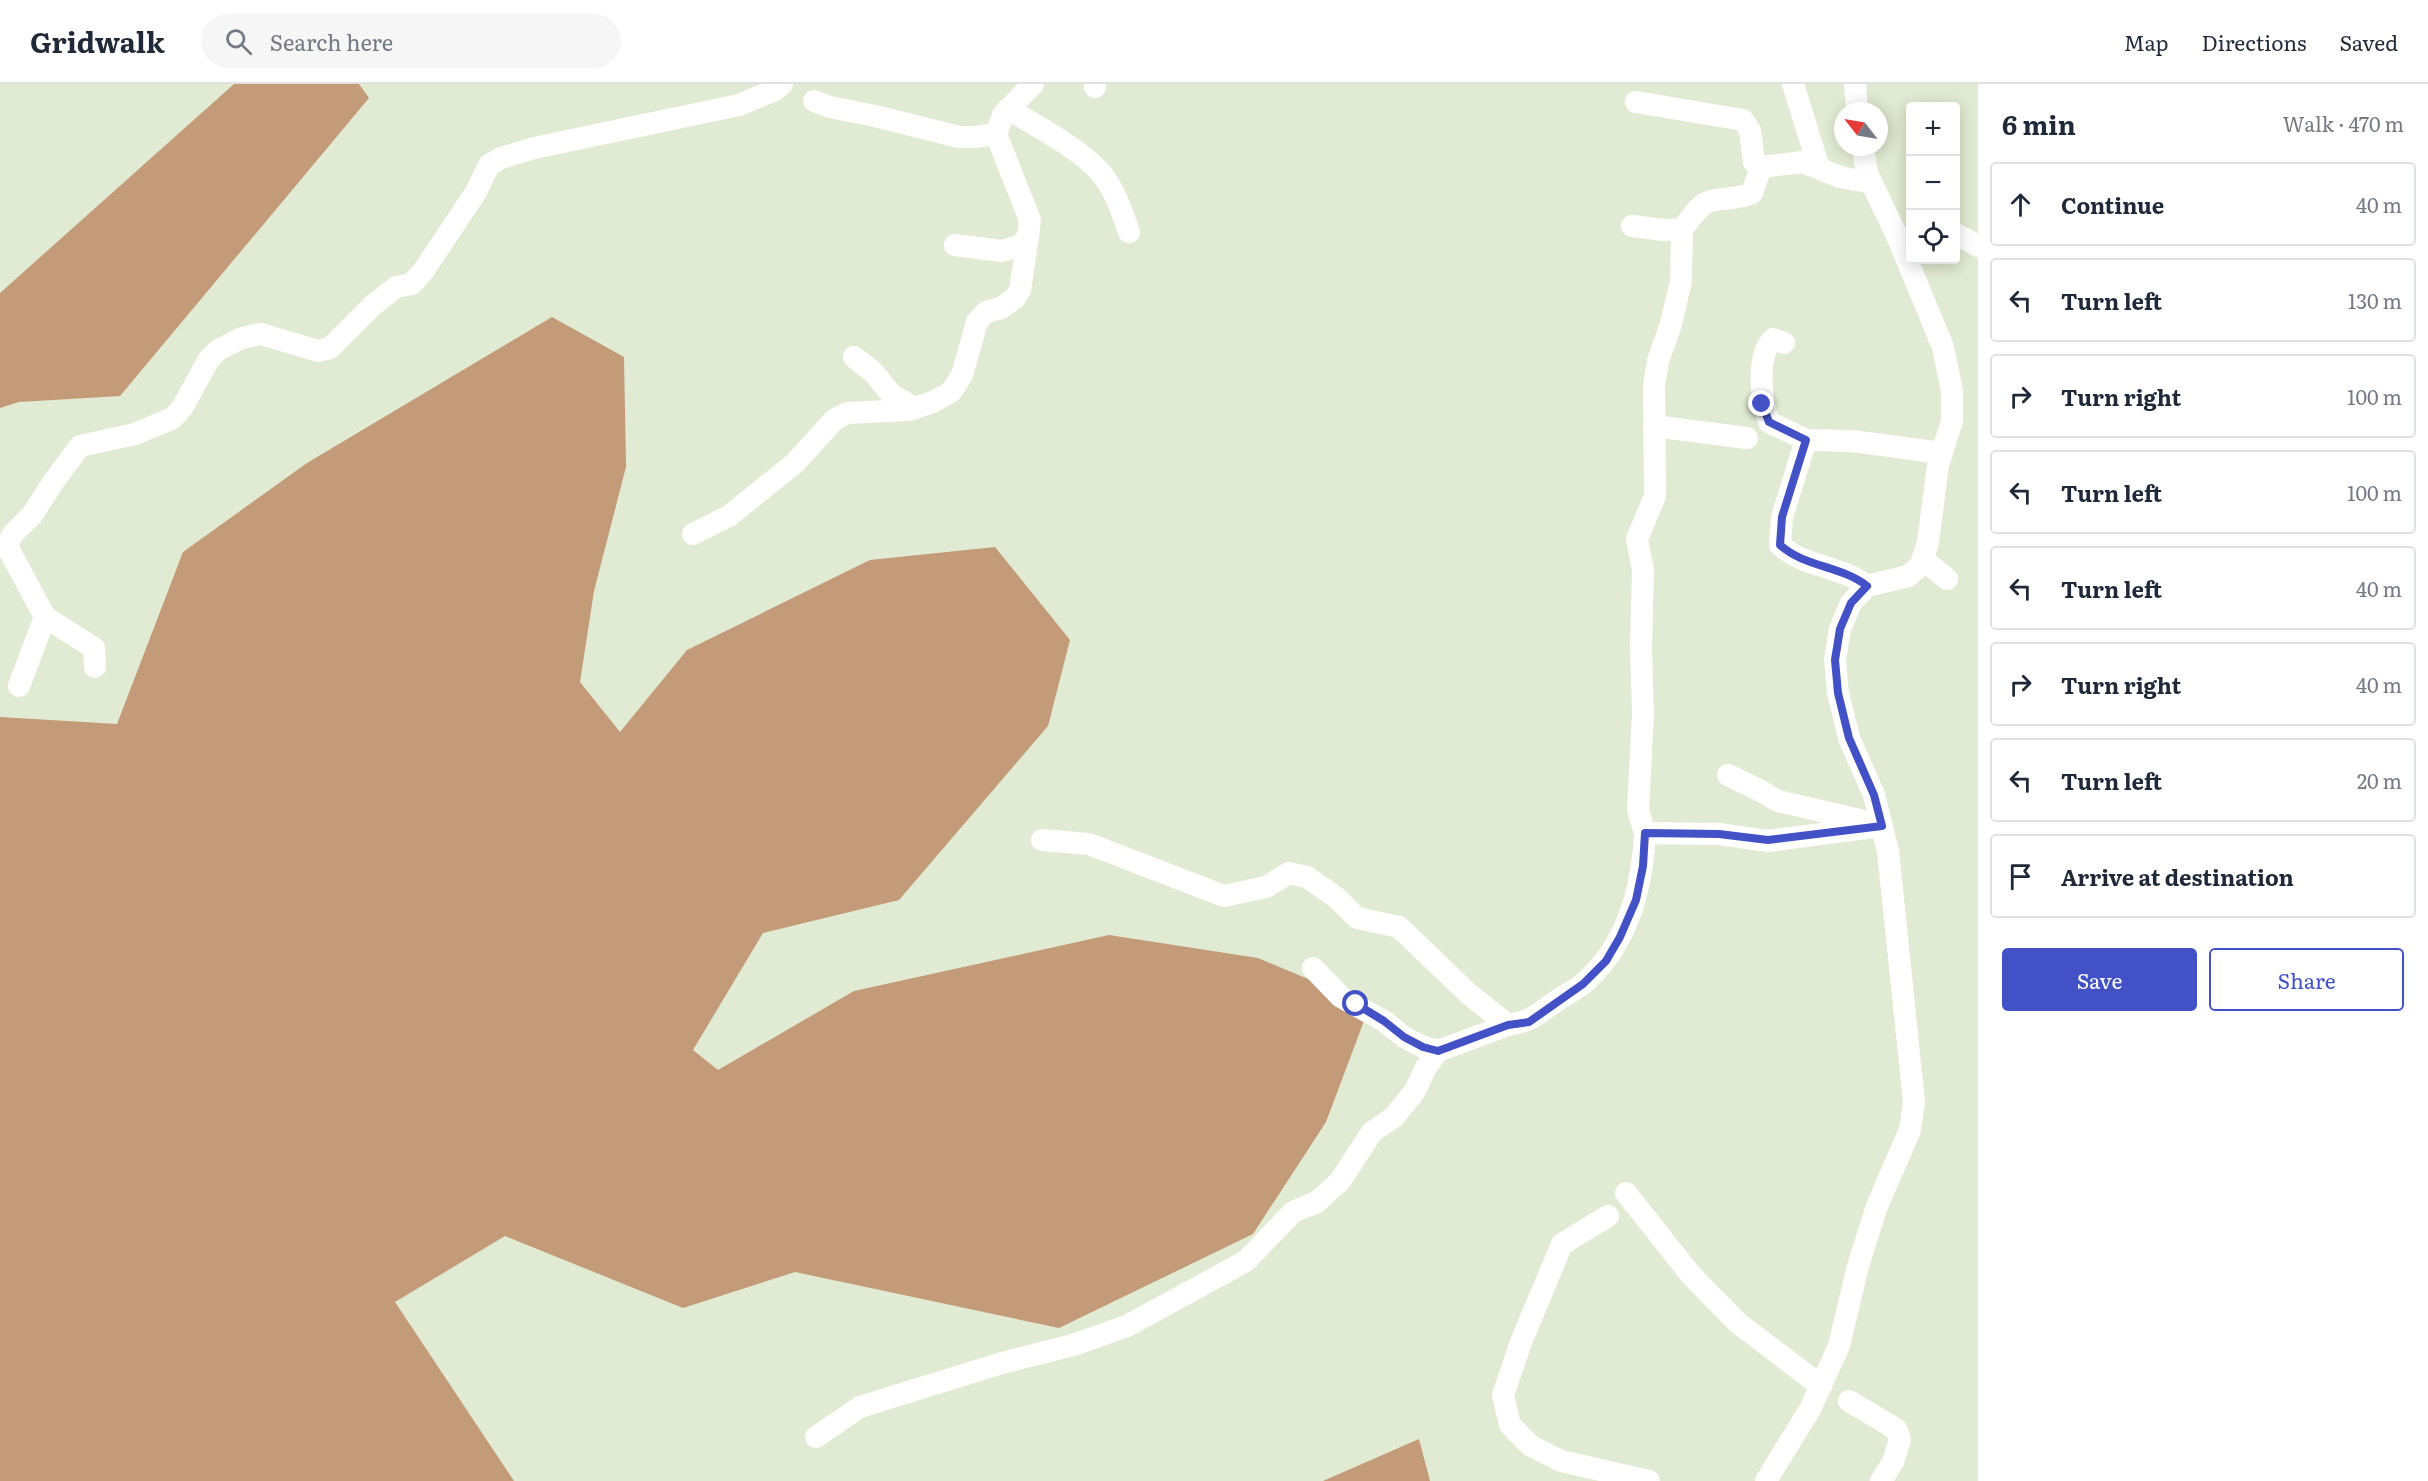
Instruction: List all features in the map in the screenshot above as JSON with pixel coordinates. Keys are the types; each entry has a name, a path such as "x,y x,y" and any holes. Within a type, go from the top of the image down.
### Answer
{"street":[{"path":"95,667 94,648 45,617 9,550 8,543 32,515 80,446 135,434 173,418 182,408 209,359 218,350 242,339 261,334 318,351 330,348 372,306 396,287 411,284 424,270 476,192 489,165 501,158 534,148 739,105 776,90 782,84"},
{"path":"693,534 729,516 795,463 834,420 847,413 915,408 933,402 951,392 962,375 976,322 986,312 1001,308 1015,298 1020,290 1030,220 996,134 1003,115 1033,84"},
{"path":"1793,84 1819,168"},
{"path":"1855,84 1856,102"},
{"path":"814,101 830,107 959,137 975,138 996,134"},
{"path":"1635,102 1743,120 1750,131 1754,162 1761,167 1803,162 1849,180 1872,183"},
{"path":"1008,109 1050,135 1100,172 1115,195 1130,232"},
{"path":"1766,1481 1810,1409 1839,1346 1858,1266 1877,1206 1910,1130 1914,1102 1888,850 1876,827 1874,795 1849,738 1838,693 1835,660 1840,629 1851,603 1867,586 1908,576 1921,565 1928,542 1938,465 1952,421 1952,391 1943,347 1904,234 1872,183 1867,173 1864,156"},
{"path":"816,1437 860,1407 1002,1363 1073,1346 1127,1326 1246,1261 1293,1212 1317,1202 1340,1181 1372,1132 1394,1117 1414,1091 1426,1067 1438,1051 1508,1025 1529,1022 1583,984 1606,961 1620,937 1636,900 1643,866 1645,833 1638,810 1643,712 1641,647 1643,570 1637,538 1655,496 1654,386 1658,362 1671,324 1681,281 1682,229 1706,203 1721,199 1741,199 1752,193 1761,167"},
{"path":"1632,226 1664,230 1682,229"},
{"path":"1960,236 1978,246"},
{"path":"955,245 1002,250 1019,246 1028,237"},
{"path":"1784,343 1773,339 1767,345 1762,377 1762,404 1769,422 1806,440 1852,441 1942,453"},
{"path":"854,357 873,372 892,395 915,408"},
{"path":"1654,426 1747,438"},
{"path":"1806,440 1782,517 1780,545 1803,557 1854,575 1867,586"},
{"path":"1923,559 1947,579"},
{"path":"19,686 45,617"},
{"path":"1728,775 1761,790 1778,801 1864,821 1876,827"},
{"path":"1645,833 1719,834 1768,840 1876,827"},
{"path":"1042,840 1089,844 1224,896 1266,887 1289,873 1307,877 1337,898 1357,918 1399,927 1470,995 1508,1025"},
{"path":"1313,968 1341,997 1384,1021 1404,1037 1423,1047 1438,1051"},
{"path":"1626,1193 1691,1275 1738,1323 1821,1386"},
{"path":"1608,1216 1562,1244 1521,1342 1503,1395 1510,1425 1531,1446 1561,1461 1649,1481"},
{"path":"1849,1401 1896,1429 1900,1439 1893,1462 1881,1481"}],"shaded area":[{"path":"234,84 359,84 369,98 120,396 19,402 0,408 0,293"},
{"path":"552,317 624,357 626,467 594,591 580,682 620,732 687,650 870,560 995,547 1070,640 1048,726 899,900 763,933 693,1050 718,1070 854,991 1109,935 1258,958 1370,1005 1326,1122 1253,1234 1059,1328 795,1272 683,1308 505,1236 395,1302 514,1481 0,1481 0,717 117,724 183,552 307,463"},
{"path":"1419,1439 1430,1481 1323,1481"}],"route":[{"path":"1356,1004 1384,1021 1404,1037 1423,1047 1438,1051 1508,1025 1529,1022 1583,984 1606,961 1620,937 1636,900 1643,866 1645,833 1719,834 1768,840 1882,826 1874,795 1849,738 1838,693 1835,660 1840,629 1851,603 1867,586 1854,575 1785,550 1780,545 1782,517 1794,472 1806,440 1769,422 1762,404"}]}
